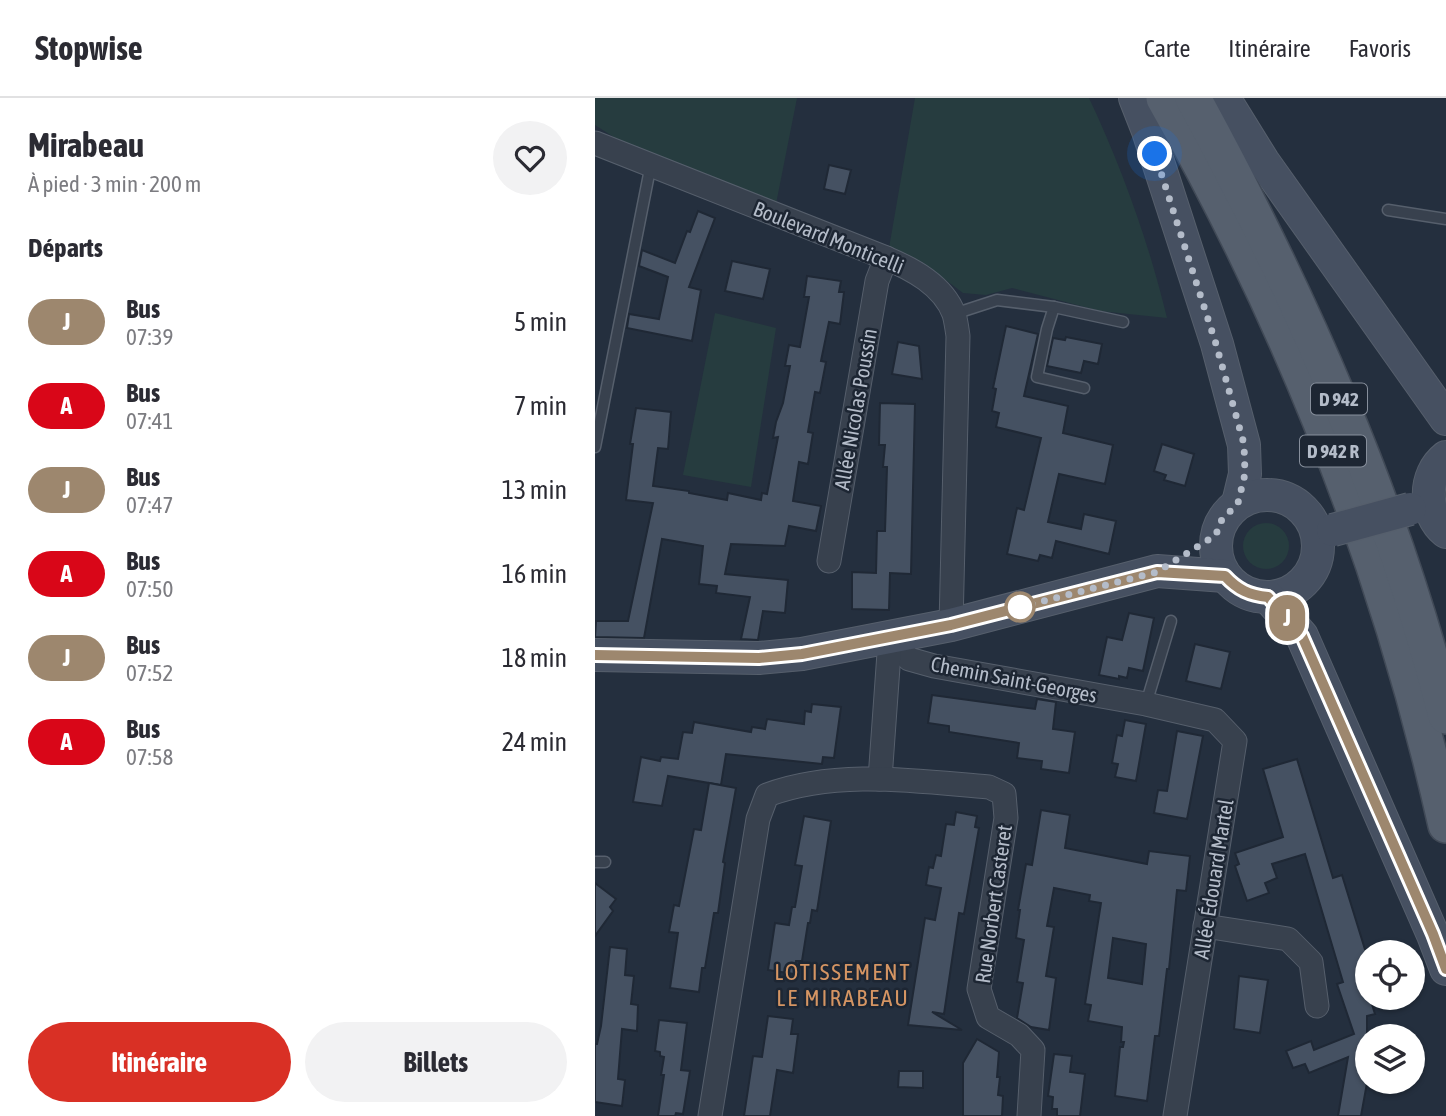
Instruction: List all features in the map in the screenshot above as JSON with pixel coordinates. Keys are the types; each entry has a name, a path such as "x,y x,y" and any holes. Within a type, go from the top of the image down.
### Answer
{"main road":[{"path":"1135,98 1216,344 1244,444 1245,474 1238,503"},
{"name":"D 942 R","path":"1164,98 1216,192 1321,419 1379,578 1413,694 1446,825"},
{"name":"D 942","path":"1193,98 1246,196 1341,402 1386,517 1446,716"},
{"path":"1224,98 1263,161 1446,419"},
{"path":"1325,531 1419,506 1433,473 1446,457"},
{"path":"1265,494 1285,498 1303,509 1325,531 1308,577 1297,588 1283,595 1251,595 1236,588 1225,576 1215,549 1220,522 1238,503 1251,496 1265,494"},
{"path":"1419,506 1434,517 1446,532"},
{"path":"595,655 759,658 802,654 890,639 1157,572 1216,535"},
{"path":"1157,572 1225,576"},
{"path":"1268,597 1302,636 1446,969"}],"street":[{"name":"Boulevard Monticelli","path":"595,143 916,271 943,297 954,314"},
{"name":"Allée Nicolas Poussin","path":"829,561 877,281 886,258"},
{"path":"951,625 958,337 954,314"},
{"path":"880,779 890,639"},
{"name":"Chemin Saint-Georges","path":"890,639 909,659 934,666 1146,704"},
{"name":"Allée Édouard Martel","path":"1146,704 1215,720 1235,741 1175,1116"},
{"name":"Rue Norbert Casteret","path":"710,1116 758,819 767,795 793,786 880,779 989,787 1004,794 1006,818 979,989 988,1017 1019,1035 1033,1050 1029,1116"},
{"path":"1205,926 1288,939 1311,962 1317,1006"}],"lane":[{"path":"595,447 650,164"},
{"path":"1388,210 1446,219"},
{"path":"954,314 997,300 1055,307 1122,322"},
{"path":"1055,307 1047,329 1037,377 1084,388"},
{"path":"1146,704 1171,621"}],"green space":[{"path":"595,98 797,98 776,204 629,147 595,125"},
{"path":"915,98 1089,98 1134,206 1167,318 1100,311 1012,288 986,295 963,293 922,262 889,248"},
{"path":"715,313 776,328 751,487 683,475"},
{"path":"1266,523 1283,529 1289,546 1283,563 1266,569 1249,563 1243,546 1249,529"}],"building":[{"path":"829,165 851,170 845,194 824,189"},
{"path":"698,211 715,218 689,287 701,290 692,341 627,328 629,314 659,319 668,277 639,266 642,250 675,263"},
{"path":"732,261 770,269 763,299 725,291"},
{"path":"807,276 841,281 839,292 844,292 840,324 829,322 821,361 826,362 820,393 815,392 808,432 813,433 808,464 799,462 793,501 821,506 816,531 789,526 785,546 731,544 725,574 788,580 785,613 763,611 758,640 741,639 750,597 716,593 717,586 699,584 703,546 662,539 644,638 595,637 596,621 628,621 653,503 626,500 636,408 671,412 668,449 658,448 653,486 727,500 728,493 761,500 762,493 767,494 778,437 773,438 790,366 785,366 789,345 800,347 809,297 804,297"},
{"path":"1006,326 1038,334 1024,396 1068,406 1063,433 1113,445 1105,484 1059,474 1048,522 1081,529 1084,514 1116,521 1109,554 1056,541 1052,558 1040,555 1038,561 1007,554 1017,508 1024,510 1041,438 996,427 999,413 992,411 996,389 993,388"},
{"path":"1066,337 1102,344 1098,364 1084,361 1081,373 1047,366 1053,338 1065,340"},
{"path":"898,342 919,346 922,379 892,374"},
{"path":"880,403 915,404 911,574 890,573 889,610 852,609 852,572 876,573 877,531 885,531 887,467 883,467 885,445 879,445"},
{"path":"1162,444 1194,454 1185,486 1164,480 1166,475 1154,471"},
{"path":"1129,613 1154,618 1143,671 1129,668 1127,678 1119,676 1119,679 1099,675 1107,637 1122,640"},
{"path":"1195,644 1230,652 1221,689 1186,681"},
{"path":"932,695 1035,709 1037,699 1056,702 1053,729 1075,732 1069,773 1041,769 1042,761 1017,758 1019,743 949,732 949,726 928,723"},
{"path":"812,704 841,707 834,758 823,757 822,764 726,754 721,785 668,776 662,806 633,802 641,757 660,761 661,757 678,759 683,732 692,733 694,722 751,732 752,727 765,729 767,719 804,724 805,711 811,712"},
{"path":"1125,720 1146,724 1136,781 1115,777 1118,764 1112,763 1117,735 1122,736"},
{"path":"1177,731 1203,736 1187,819 1154,813 1158,790 1167,791"},
{"path":"1297,759 1333,878 1342,875 1362,940 1355,940 1355,1010 1374,1010 1375,1014 1367,1016 1367,1024 1355,1024 1355,1094 1365,1094 1361,1116 1338,1116 1348,1057 1309,1073 1305,1064 1293,1068 1286,1051 1311,1041 1314,1050 1354,1034 1337,984 1343,982 1305,854 1272,864 1277,878 1265,883 1269,893 1247,901 1235,866 1239,864 1235,853 1283,837 1263,769"},
{"path":"709,783 736,788 723,862 718,913 714,913 699,992 670,988 678,933 669,932 674,905 679,906 694,829 701,830"},
{"path":"1041,810 1070,815 1065,848 1147,864 1149,851 1190,856 1186,891 1177,890 1169,969 1159,1036 1155,1036 1147,1101 1115,1096 1120,1047 1123,1047 1124,1042 1121,1042 1122,1027 1088,1021 1091,1005 1085,1004 1101,903 1089,901 1090,895 1054,888 1047,926 1054,927 1046,976 1056,978 1049,1030 1031,1027 1017,1018 1023,983 1017,982 1024,940 1016,938 1018,910 1026,864 1032,865","holes":["1113,938 1146,944 1142,984 1108,978"]},
{"path":"956,812 977,816 975,827 979,828 964,914 959,913 944,1014 932,1012 962,1030 908,1025 925,918 935,920 941,888 926,885 929,867 933,868 936,855 941,856 946,824 954,825"},
{"path":"804,816 831,821 817,911 812,910 802,961 796,961 794,974 768,970 775,923 789,925 792,907 795,907 802,866 795,865"},
{"path":"595,883 616,899 610,907 613,911 595,936"},
{"path":"610,947 627,949 625,975 634,976 631,1004 638,1005 637,1031 622,1029 618,1079 625,1080 622,1106 595,1102 595,1044 601,1026"},
{"path":"1239,976 1268,980 1260,1033 1234,1029"},
{"path":"768,1016 793,1019 791,1034 798,1034 793,1073 777,1070 770,1116 744,1116 753,1056 762,1057"},
{"path":"659,1020 687,1023 681,1070 690,1071 683,1114 676,1113 675,1116 658,1116 664,1075 661,1075 664,1057 655,1051"},
{"path":"977,1039 999,1052 997,1077 1000,1077 998,1095 1003,1096 1002,1116 963,1116 963,1063"},
{"path":"1054,1054 1072,1056 1070,1072 1085,1074 1080,1116 1057,1116 1057,1109 1052,1109 1053,1097 1048,1096"},
{"path":"899,1071 923,1071 923,1088 898,1087"}],"bus line":[{"name":"J","path":"595,655 759,658 802,654 951,625 1157,572 1225,576 1236,588 1251,595 1268,597 1302,636 1446,969"}],"district":[{"name":"LOTISSEMENT LE MIRABEAU","path":"843,985"}],"route":[{"path":"1020,607 1157,572 1216,535 1220,522 1238,503 1245,474 1244,444 1216,344 1155,154"}]}
